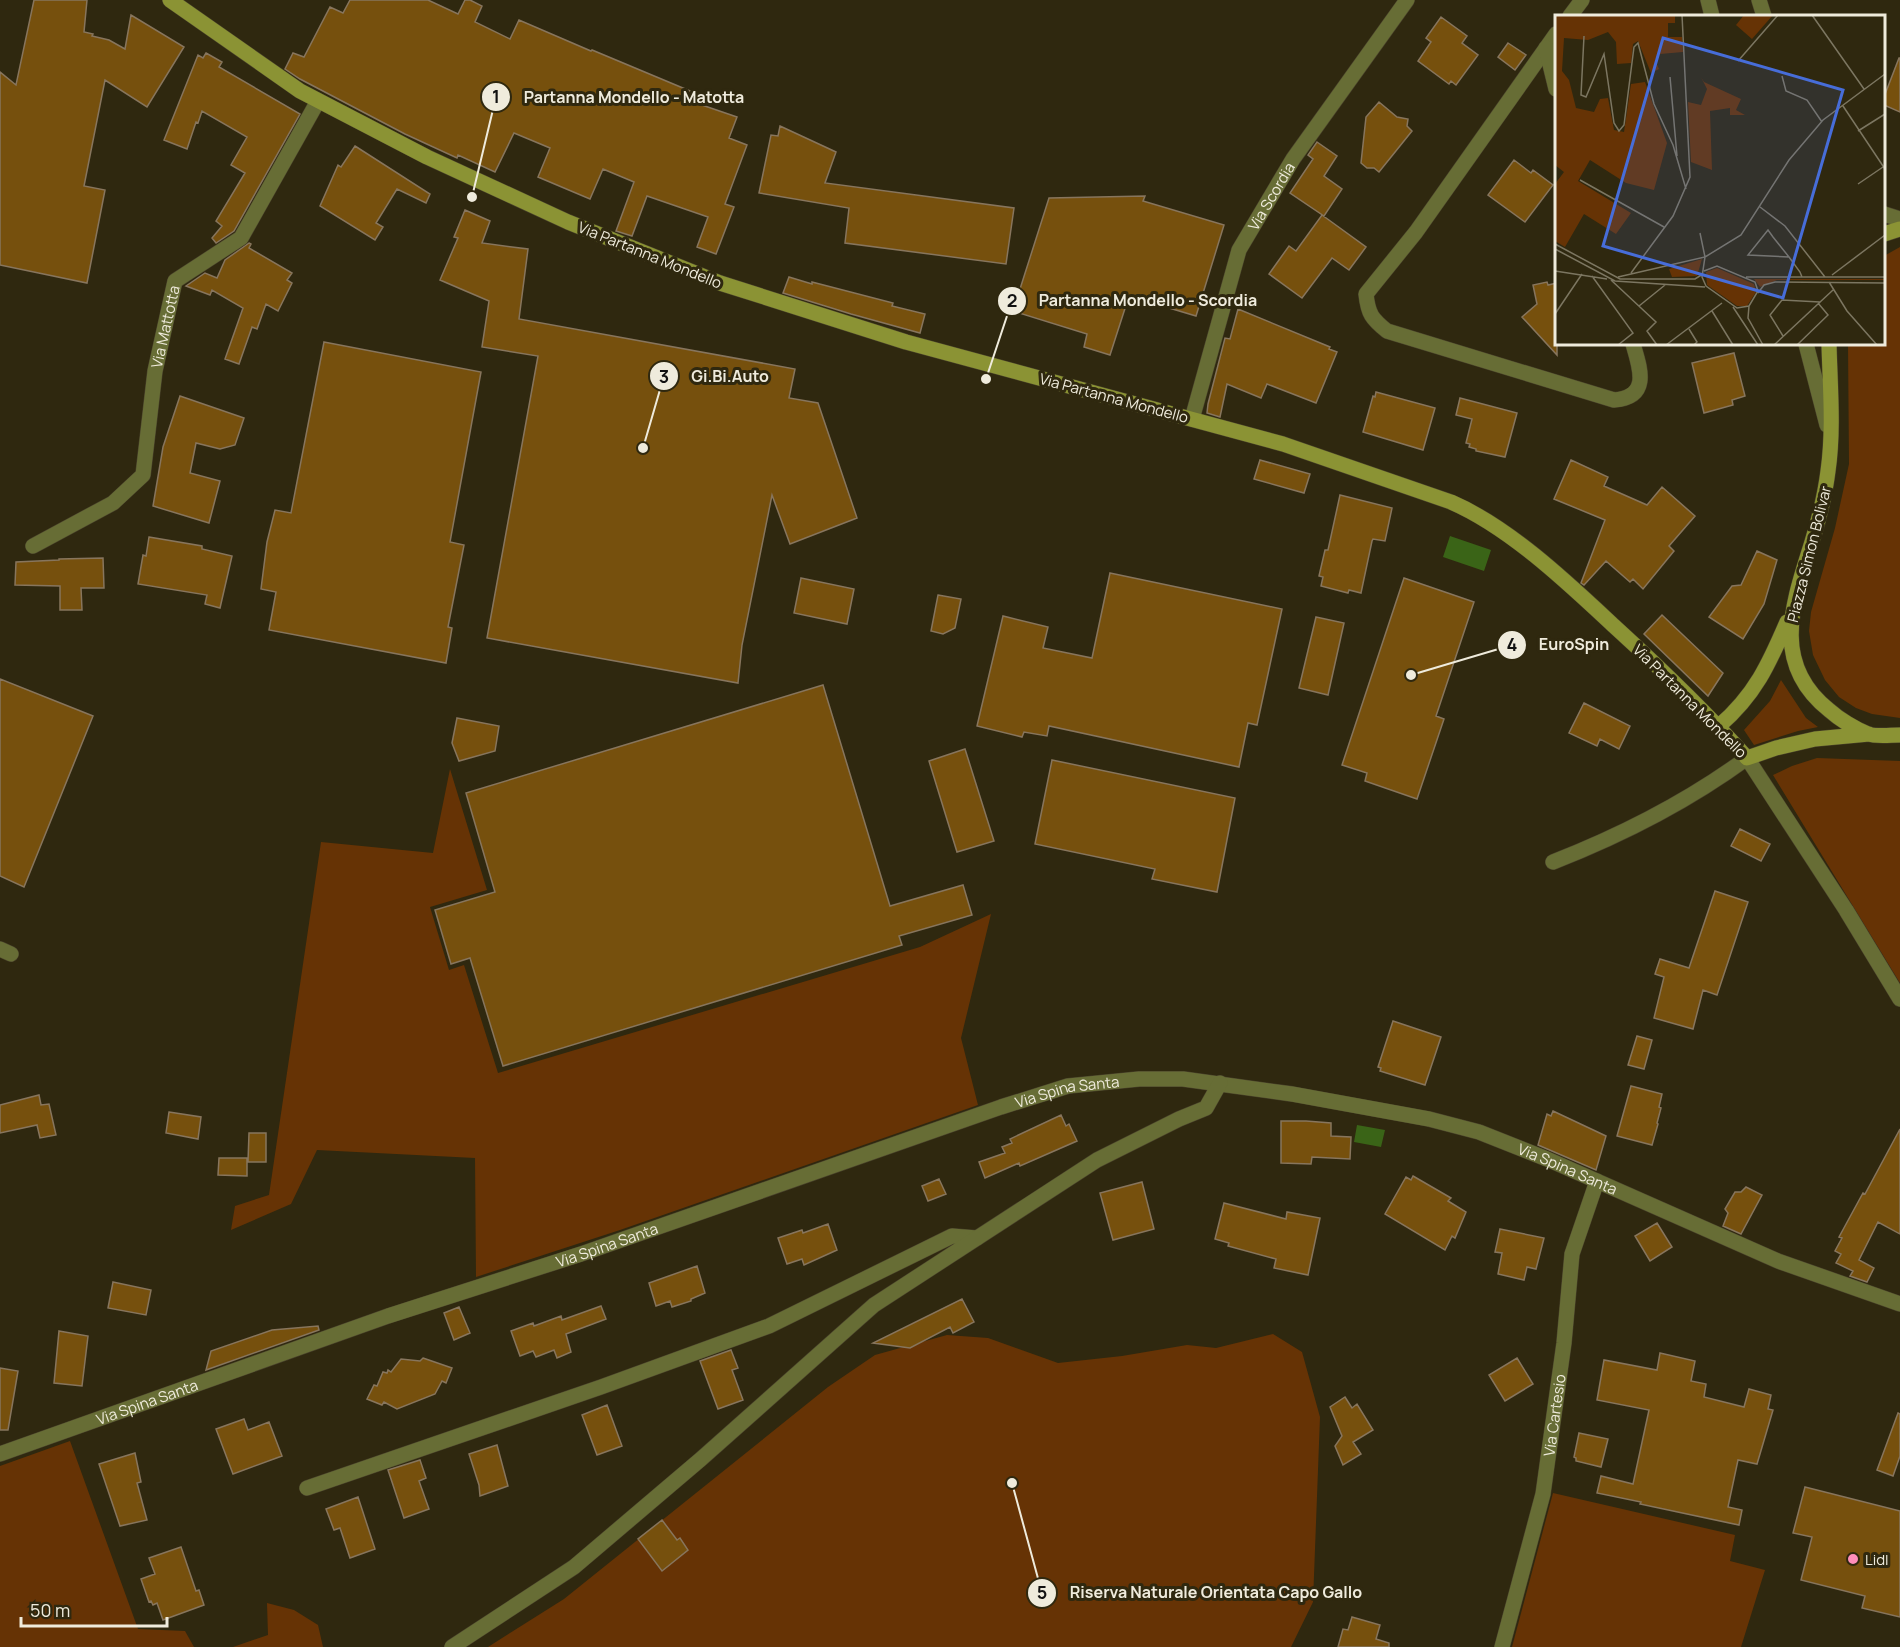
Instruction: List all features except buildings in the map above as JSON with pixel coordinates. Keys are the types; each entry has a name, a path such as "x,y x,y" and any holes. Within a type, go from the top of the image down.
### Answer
{"main road":[{"name":"Via Partanna Mondello","path":"170,0 300,91 318,101 427,157 568,222 720,283 916,345 1283,444 1475,512 1572,586 1719,726 1747,758"},
{"path":"1885,234 1900,228"},
{"name":"Piazza Simon Bolivar","path":"1829,345 1831,446 1822,501 1792,611 1790,637 1793,655 1809,690 1835,715 1869,734 1897,736"},
{"path":"1719,726 1738,710 1761,678 1792,611"},
{"path":"1747,758 1776,748 1815,739 1869,734"}],"street":[{"name":"Via Scordia","path":"1192,419 1239,250 1293,159 1407,0"},
{"path":"1571,15 1582,0"},
{"path":"1708,0 1712,15"},
{"path":"1759,0 1764,15"},
{"path":"1555,37 1416,232 1366,294 1368,309 1375,321 1387,331 1614,400 1629,397 1639,385 1641,369 1633,345"},
{"path":"1546,48 1555,82"},
{"name":"Via Mattotta","path":"33,546 113,503 143,475 155,370 175,281 241,238 318,101"},
{"path":"1885,214 1900,219"},
{"path":"1806,345 1825,412 1831,446"},
{"path":"1553,862 1599,844 1662,812 1747,758"},
{"name":"Via Partanna Mondello","path":"1747,758 1846,910 1900,999"},
{"name":"Via Spina Santa","path":"0,1454 388,1316 581,1254 1035,1096 1068,1086 1105,1081 1183,1079 1220,1083 1292,1094 1449,1124 1479,1132 1778,1261 1900,1304"},
{"path":"452,1647 574,1567 701,1459 874,1305 1097,1160 1206,1108 1220,1083"},
{"name":"Via Cartesio","path":"1502,1647 1544,1494 1564,1343 1572,1254 1597,1181"},
{"path":"307,1488 601,1387 769,1326 952,1236 977,1238"}],"shaded area":[{"path":"1900,247 1900,718 1872,714 1856,708 1839,697 1825,680 1813,655 1809,631 1811,612 1835,528 1849,464 1848,345 1885,345 1885,255"},
{"path":"1450,536 1491,550 1484,571 1443,557"},
{"path":"1781,680 1806,718 1818,727 1754,745 1744,730 1770,701"},
{"path":"1817,758 1900,761 1900,983 1773,775"},
{"path":"450,769 487,890 430,907 449,970 464,965 498,1073 920,947 991,914 961,1038 978,1105 620,1230 476,1277 475,1158 317,1150 291,1204 231,1230 235,1206 269,1195 321,842 433,853"},
{"path":"1357,1125 1385,1130 1381,1147 1354,1142"},
{"path":"1273,1334 1302,1352 1320,1417 1313,1602 1291,1647 488,1647 564,1599 828,1387 875,1355 947,1335 988,1338 1058,1363 1122,1356 1187,1345 1216,1348"},
{"path":"70,1441 138,1629 185,1631 194,1647 0,1647 0,1466"},
{"path":"1553,1493 1735,1535 1730,1561 1765,1570 1741,1647 1512,1647"},
{"path":"267,1603 294,1610 318,1625 323,1647 233,1647 268,1635"}],"place":[{"name":"Partanna Mondello - Matotta","path":"472,197"},
{"name":"Partanna Mondello - Scordia","path":"986,379"},
{"name":"Gi.Bi.Auto","path":"643,448"},
{"name":"EuroSpin","path":"1411,675"},
{"name":"Riserva Naturale Orientata Capo Gallo","path":"1012,1483"},
{"name":"Lidl","path":"1853,1559"}]}
